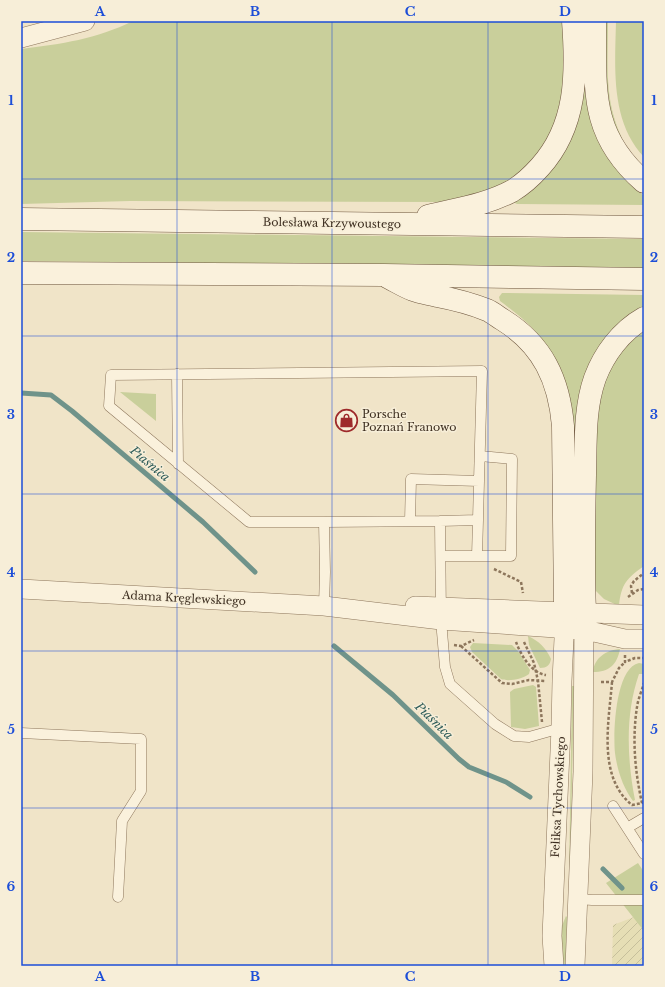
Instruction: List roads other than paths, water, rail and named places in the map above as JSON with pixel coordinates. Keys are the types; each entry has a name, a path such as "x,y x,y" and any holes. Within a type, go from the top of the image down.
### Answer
{"main road":[{"path":"400,224 490,201 513,190 532,176 545,161 561,137 571,104 575,64 573,21"},
{"path":"595,21 596,90 602,124 608,138 621,158 633,173 644,182"},
{"name":"Bolesława Krzywoustego","path":"21,219 644,226"},
{"path":"21,273 384,275 644,280"},
{"path":"384,275 414,291 488,310 521,333 536,348 545,361 557,390 562,408 575,621"},
{"path":"575,621 583,566 587,412 595,378 605,357 619,338 634,324 644,318"}],"street":[{"path":"21,38 85,21"},
{"name":"Adama Kręglewskiego","path":"21,589 575,621"},
{"name":"Adama Kręglewskiego","path":"441,614 524,604 575,621"},
{"path":"575,621 644,615"},
{"path":"575,621 625,639 644,639"},
{"name":"Feliksa Tychowskiego","path":"554,966 552,936 562,681 575,621"},
{"name":"Feliksa Tychowskiego","path":"575,621 584,682 583,772 575,966"},
{"path":"553,902 578,899"}],"lane":[{"path":"477,556 480,456 482,371 111,375 109,406 249,522 478,520"},
{"path":"177,374 178,464"},
{"path":"441,556 511,556 512,459 480,456"},
{"path":"410,521 411,479 479,481"},
{"path":"440,521 441,614 445,667 450,684 494,724 514,736 529,736 561,728"},
{"path":"324,522 324,606"},
{"path":"21,733 141,739 141,791 122,821 118,898"},
{"path":"613,806 644,854"},
{"path":"627,828 644,818"},
{"path":"578,899 644,900"}],"waterway":[{"name":"Piaśnica","path":"21,393 51,395 72,411 203,522 255,572"},
{"name":"Piaśnica","path":"334,646 393,695 469,767 506,782 530,797"},
{"name":"Piaśnica","path":"603,869 622,888"}],"place":[{"name":"Porsche Poznań Franowo","path":"346,420"}]}
